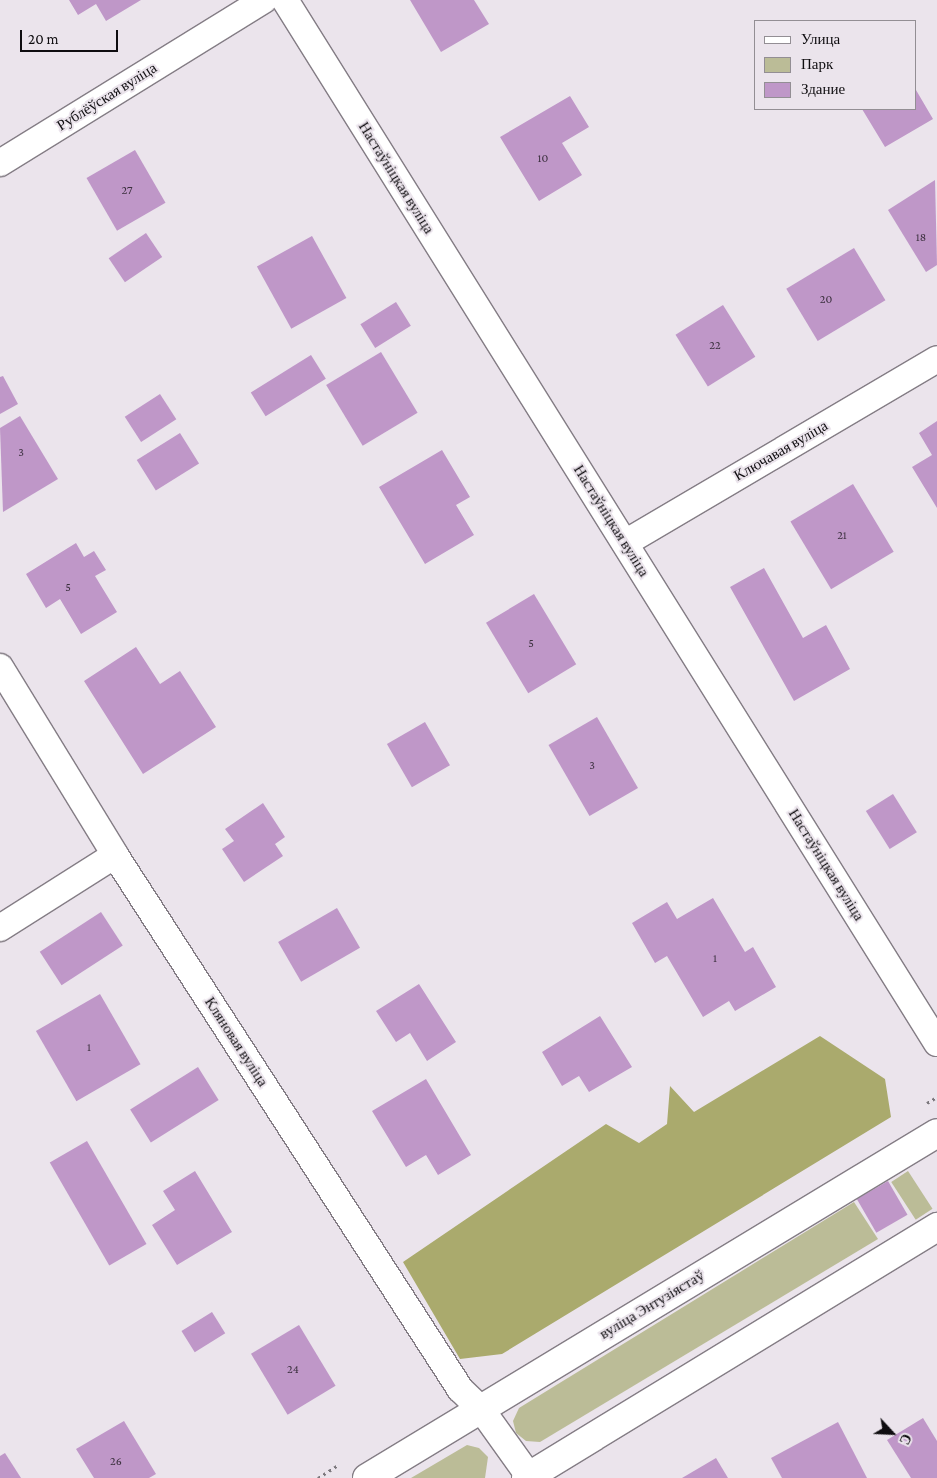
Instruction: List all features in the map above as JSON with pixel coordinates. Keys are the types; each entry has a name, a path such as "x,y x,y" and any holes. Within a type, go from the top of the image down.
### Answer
{"street":[{"name":"Рублёўская вуліца","path":"0,163 264,0"},
{"name":"Настаўніцкая вуліца","path":"285,0 937,1044"},
{"name":"Ключавая вуліца","path":"625,543 937,359"},
{"name":"Кляновая вуліца","path":"0,668 115,855 460,1389 481,1409 528,1477"},
{"path":"0,928 115,855"},
{"name":"вуліца Энтузіястаў","path":"367,1478 937,1133"},
{"path":"528,1477 937,1226"}],"green space":[{"path":"908,1171 933,1209 916,1220 891,1182"},
{"path":"854,1202 878,1239 540,1442 526,1441 516,1433 513,1421 519,1408"},
{"path":"467,1445 479,1448 488,1457 485,1478 411,1478"}],"shaded area":[{"path":"820,1036 885,1079 891,1117 502,1354 460,1359 403,1262 606,1124 639,1143 667,1124 670,1086 694,1112"}],"building":[{"path":"69,0 141,0 106,21 96,4 78,15"},
{"path":"410,0 474,0 489,24 441,52"},
{"path":"917,92 933,119 885,147 863,110 917,110"},
{"path":"570,96 589,127 562,143 582,175 539,201 500,137"},
{"path":"135,150 166,203 117,231 87,178"},
{"path":"935,180 937,265 926,272 888,210"},
{"path":"146,233 162,257 125,282 109,258"},
{"path":"312,236 346,298 291,329 257,267"},
{"path":"854,248 885,300 818,341 786,289"},
{"path":"396,302 411,326 375,348 360,324"},
{"path":"723,305 755,357 708,386 676,335"},
{"path":"381,352 418,413 363,446 326,385"},
{"path":"311,355 326,379 266,416 251,393"},
{"path":"3,376 18,404 0,414 0,377"},
{"path":"160,394 176,419 141,442 125,417"},
{"path":"20,416 58,479 3,512 0,428"},
{"path":"937,421 937,508 912,467 932,455 919,433"},
{"path":"180,433 199,464 156,491 137,460"},
{"path":"442,450 470,497 456,505 474,535 425,564 379,487"},
{"path":"853,484 894,552 831,589 790,522"},
{"path":"76,543 84,557 94,551 106,570 95,576 117,612 81,634 60,599 46,608 26,574"},
{"path":"764,568 803,638 826,625 850,669 794,701 730,587"},
{"path":"534,594 576,664 528,693 486,623"},
{"path":"136,647 160,684 180,671 216,727 143,774 84,681"},
{"path":"597,717 638,788 590,816 549,745"},
{"path":"425,722 450,765 412,787 387,744"},
{"path":"893,794 917,832 890,849 866,811"},
{"path":"263,803 285,837 275,844 283,856 244,882 222,849 234,841 225,829"},
{"path":"713,898 745,952 753,947 776,987 735,1011 729,1001 703,1017 667,956 655,963 632,923 667,902 677,919"},
{"path":"337,908 360,948 301,982 278,942"},
{"path":"101,912 123,946 62,985 40,952"},
{"path":"419,984 456,1042 427,1061 410,1033 396,1042 376,1011"},
{"path":"100,994 140,1064 76,1101 36,1031"},
{"path":"600,1016 632,1067 589,1092 579,1076 562,1086 542,1052"},
{"path":"198,1067 219,1100 151,1142 130,1109"},
{"path":"426,1079 471,1155 438,1175 426,1155 406,1167 372,1111"},
{"path":"87,1141 146,1244 109,1266 50,1162"},
{"path":"195,1171 232,1232 177,1265 152,1225 175,1210 163,1191"},
{"path":"888,1181 908,1215 876,1233 857,1199"},
{"path":"212,1312 225,1333 195,1352 181,1331"},
{"path":"299,1325 336,1386 288,1415 251,1354"},
{"path":"923,1418 937,1441 937,1478 911,1478 887,1440"},
{"path":"124,1421 156,1474 149,1478 94,1478 76,1449"},
{"path":"838,1422 867,1478 782,1478 771,1458"},
{"path":"5,1453 21,1478 0,1478 0,1456"},
{"path":"716,1458 728,1478 682,1478"}]}
